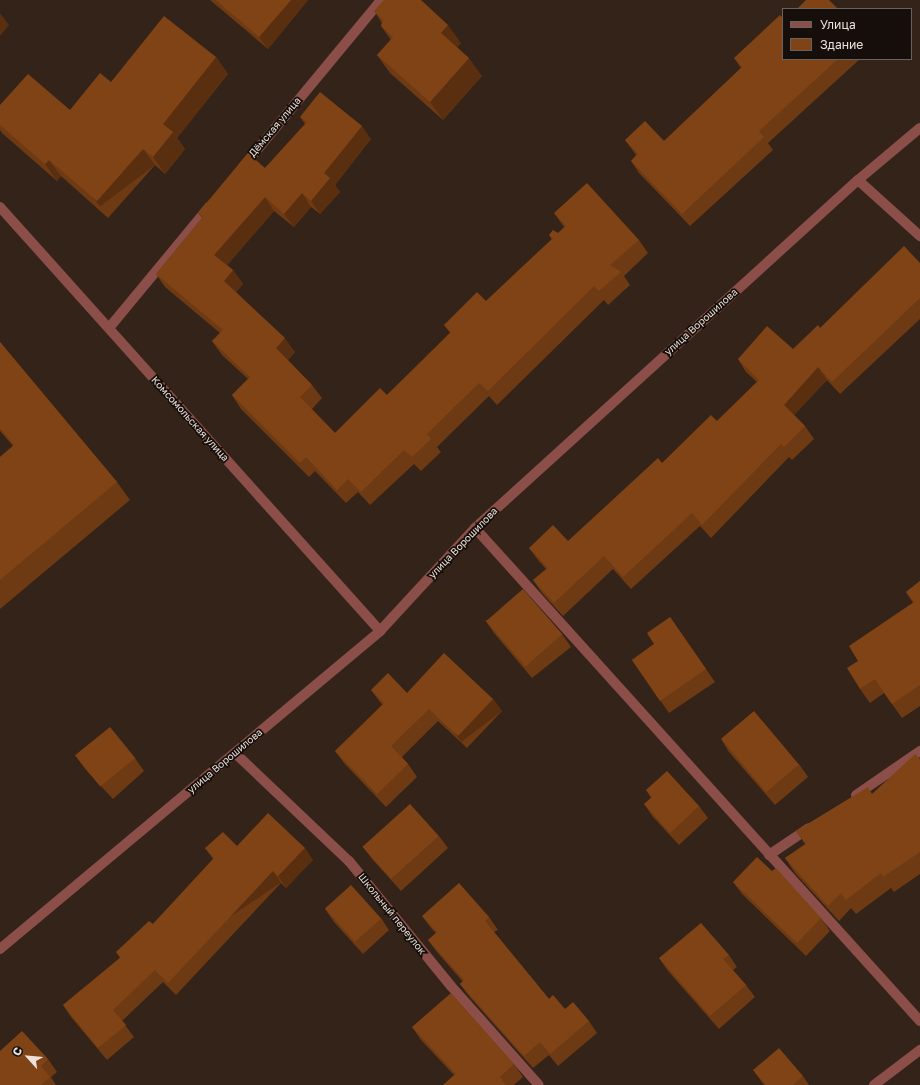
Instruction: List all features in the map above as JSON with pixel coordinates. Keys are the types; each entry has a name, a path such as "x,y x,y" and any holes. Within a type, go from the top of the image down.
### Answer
{"street":[{"name":"Дёмская улица","path":"235,176 381,0"},
{"name":"улица Ворошилова","path":"0,949 380,631 475,528 858,180 920,128"},
{"path":"858,180 920,236"},
{"path":"109,328 214,201"},
{"name":"Комсомольская улица","path":"0,207 380,631"},
{"path":"475,528 920,1021"},
{"path":"848,801 920,751"},
{"name":"Школьный переулок","path":"235,753 349,861 451,986 540,1085"},
{"path":"769,855 822,819"},
{"path":"874,1085 920,1050"}],"building":[{"path":"216,0 291,0 259,37"},
{"path":"384,0 421,0 448,25 441,33 469,58 430,102 377,55 393,37 381,26 383,20 374,11"},
{"path":"806,0 829,0 837,8 798,8"},
{"path":"780,15 782,17 782,60 837,60 759,131 764,137 682,214 631,161 638,154 625,140 645,121 664,141 742,67 734,58"},
{"path":"164,16 216,57 163,124 173,132 153,157 143,149 97,201 49,160 45,164 0,125 0,105 28,74 70,110 100,73 111,82"},
{"path":"320,92 362,126 324,173 330,178 311,201 302,193 284,214 265,197 214,255 233,270 224,281 285,338 276,348 312,385 300,397 335,433 380,388 387,395 451,332 444,325 477,292 486,301 552,239 549,235 553,230 558,233 566,226 554,213 587,183 639,240 610,265 621,272 599,291 594,286 488,391 479,383 427,434 431,439 412,457 404,450 361,492 348,479 337,490 306,457 300,463 232,395 250,377 212,341 223,330 156,274 203,217 198,213 248,153 265,168 307,122 300,117"},
{"path":"904,246 920,263 920,298 832,382 818,367 784,405 805,426 784,447 781,444 702,525 692,513 623,577 604,556 554,603 533,580 548,568 529,548 553,525 568,541 658,458 662,463 711,415 717,421 759,380 738,359 767,326 793,349 818,325 820,328"},
{"path":"0,342 117,482 0,580 0,457 14,445 0,428"},
{"path":"920,581 920,685 892,704 875,679 860,689 847,668 858,661 849,646 914,602 906,592"},
{"path":"523,589 562,634 525,666 486,621"},
{"path":"670,617 706,669 660,701 632,660 654,644 647,633"},
{"path":"444,653 493,699 458,736 429,709 391,746 408,764 377,794 335,751 384,703 371,690 388,673 407,693"},
{"path":"754,711 799,765 766,792 721,739"},
{"path":"110,727 135,758 100,786 75,755"},
{"path":"915,754 920,759 920,852 883,877 881,873 846,900 841,893 828,906 785,858 806,844 796,831 868,787 872,794"},
{"path":"667,771 699,806 670,833 644,804 652,797 646,790"},
{"path":"410,804 439,836 391,879 362,847"},
{"path":"268,813 305,848 278,876 273,871 168,983 155,970 113,1010 126,1025 98,1048 63,1005 121,957 116,952 149,921 153,924 214,858 205,848 223,832 237,846"},
{"path":"757,857 772,871 776,868 821,918 797,943 733,882"},
{"path":"459,883 489,917 485,921 549,999 553,995 565,1009 573,1002 589,1021 550,1054 540,1042 524,1056 460,984 464,980 428,940 437,932 422,916"},
{"path":"351,885 381,918 355,942 325,908"},
{"path":"701,923 729,955 723,959 746,985 710,1016 659,958"},
{"path":"451,993 514,1064 500,1077 506,1085 443,1085 456,1074 412,1027"},
{"path":"22,1031 48,1059 41,1066 50,1077 41,1085 0,1085 0,1051"},
{"path":"779,1048 803,1076 793,1085 766,1085 753,1070"}]}
